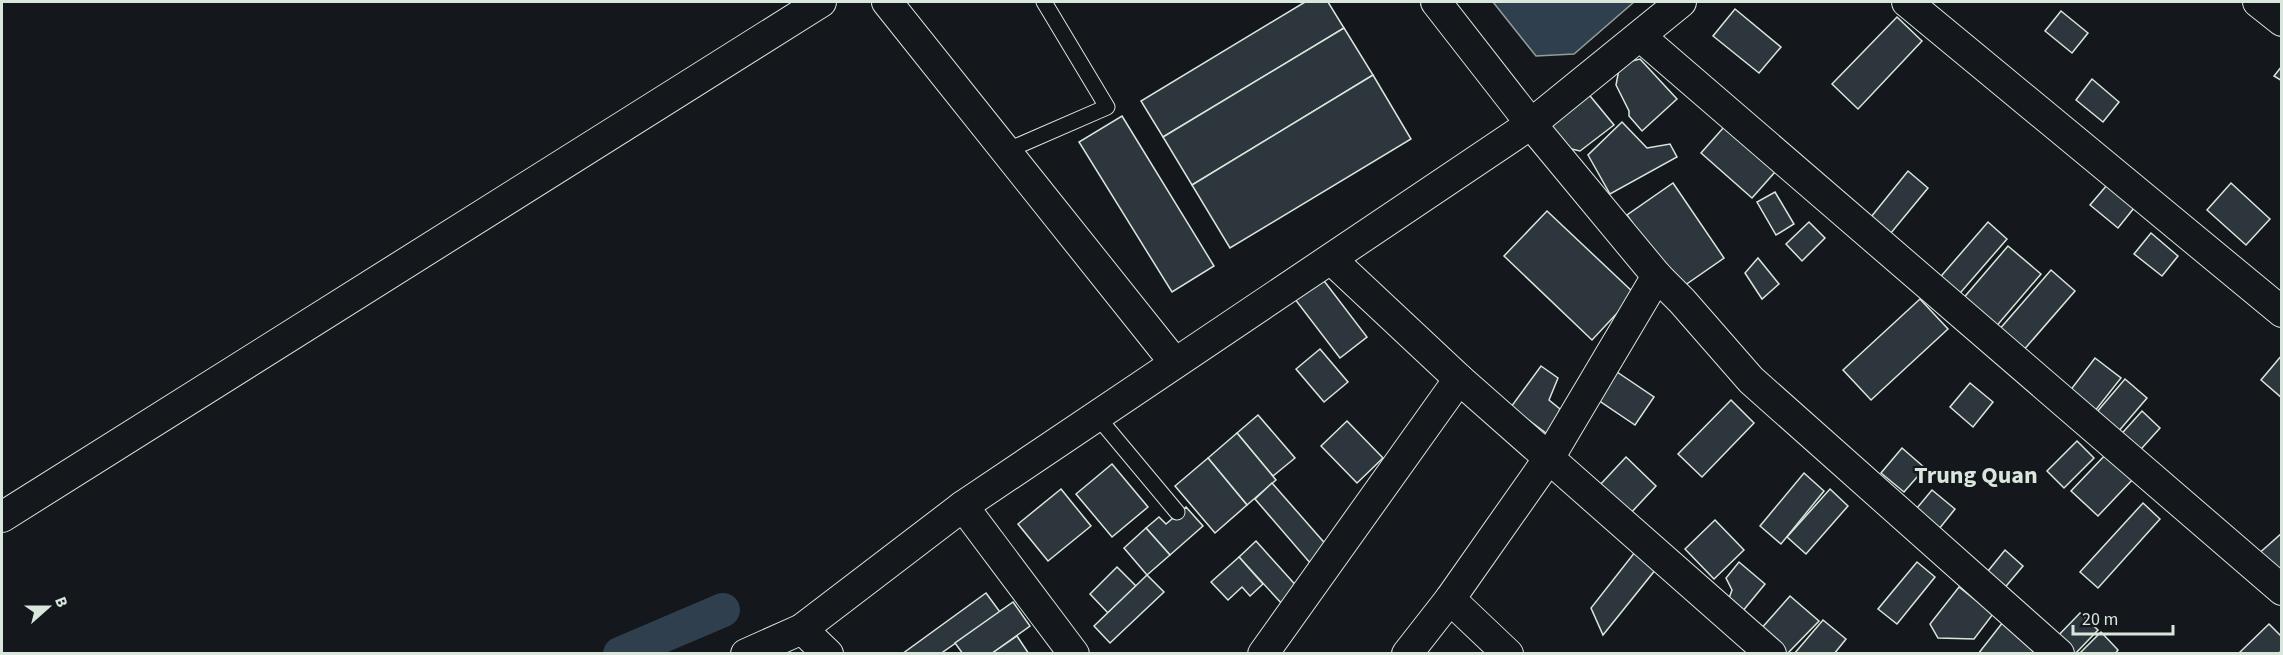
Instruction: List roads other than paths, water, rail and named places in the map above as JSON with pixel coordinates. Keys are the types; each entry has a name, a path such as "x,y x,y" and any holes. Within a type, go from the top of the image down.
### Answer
{"street":[{"path":"2,517 821,2"},
{"path":"887,2 1175,363"},
{"path":"1436,2 1531,124 1657,276 1751,380 2059,654"},
{"path":"746,654 802,629 963,506 1531,124 1641,37 1681,2"},
{"path":"1907,2 2282,312"},
{"path":"2258,2 2282,21"},
{"path":"1641,37 2282,590"},
{"path":"1332,260 1459,379 1771,654"},
{"path":"1407,654 1450,599 1549,458 1657,276"},
{"path":"1263,654 1459,379"},
{"path":"963,506 1074,654"},
{"path":"1450,599 1508,654"},
{"path":"802,629 828,654"}],"lane":[{"path":"1006,151 1107,107 1044,2"},
{"path":"1096,415 1178,512"}],"water":[{"path":"1493,2 1634,2 1574,54 1536,56"}],"waterway":[{"path":"620,654 723,610"}],"district":[{"name":"Trung Quan","path":"1976,475"}]}
